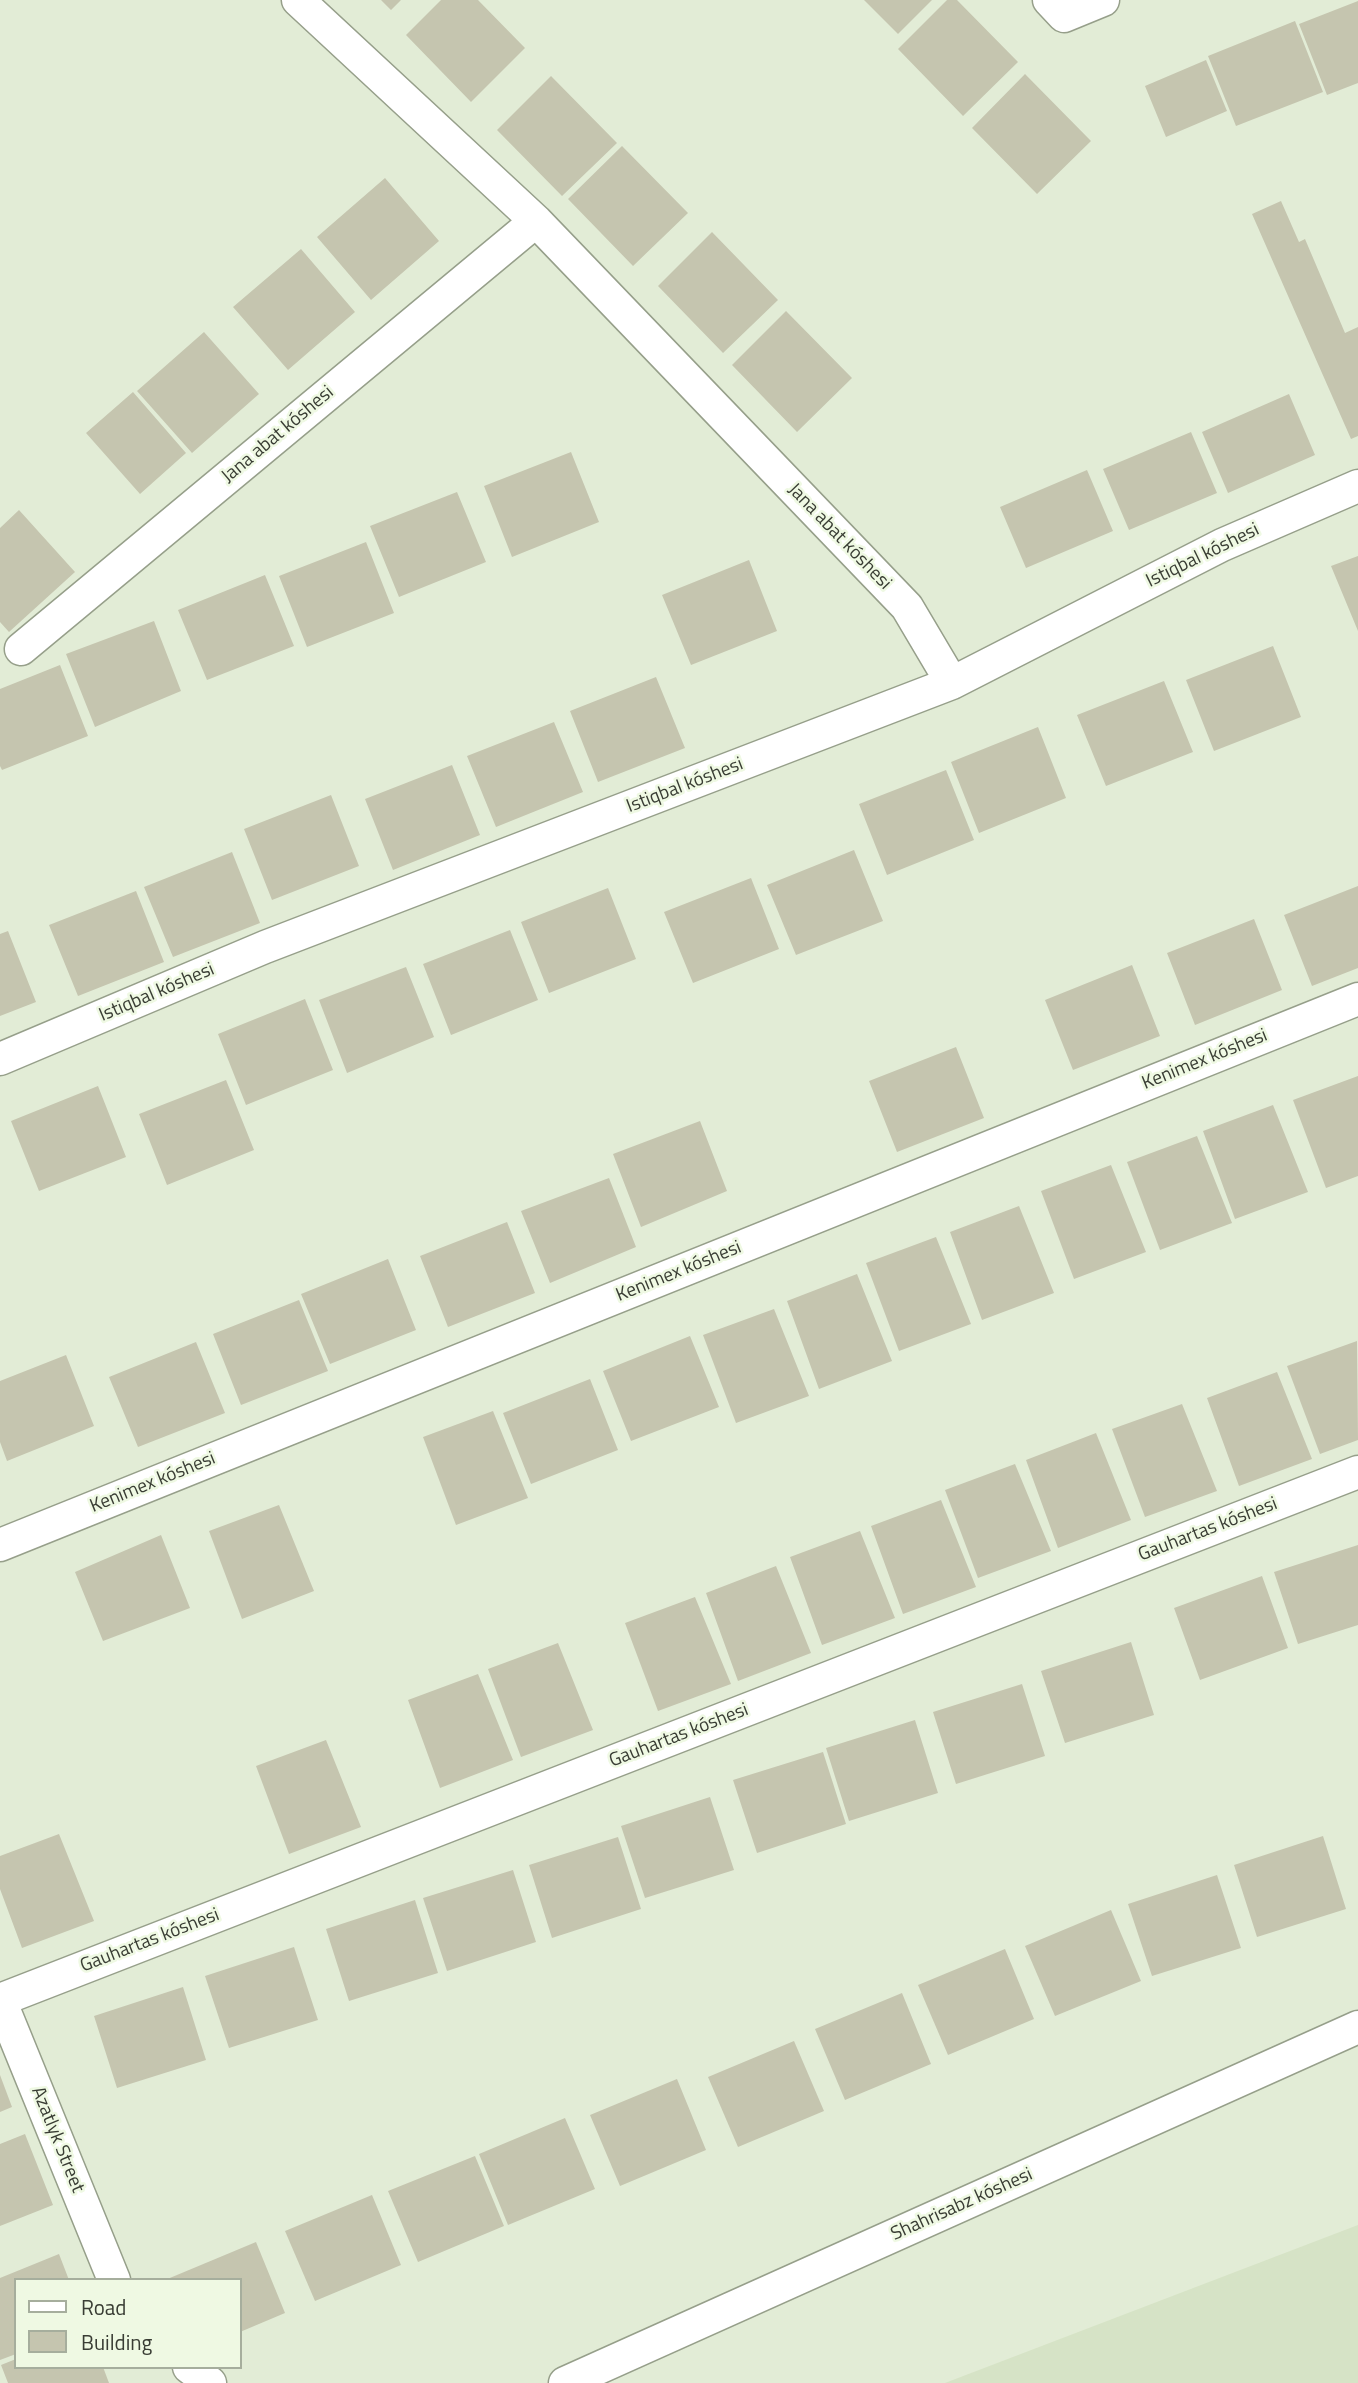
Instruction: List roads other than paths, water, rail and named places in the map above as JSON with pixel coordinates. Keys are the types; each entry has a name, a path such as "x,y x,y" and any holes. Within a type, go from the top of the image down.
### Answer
{"street":[{"name":"Jana abat kóshesi","path":"298,0 536,221 906,607 952,683"},
{"path":"1049,0 1065,16 1103,0"},
{"name":"Jana abat kóshesi","path":"21,649 536,221"},
{"name":"Istiqbal kóshesi","path":"0,1059 265,947 952,683 1222,545 1358,486"},
{"name":"Kenimex kóshesi","path":"0,1545 1358,999"},
{"name":"Gauhartas kóshesi","path":"0,2000 1358,1472"},
{"name":"Azatlyk Street","path":"0,2000 113,2278"},
{"name":"Shahrisabz kóshesi","path":"565,2383 1358,2026"},
{"path":"192,2369 210,2383"}]}
